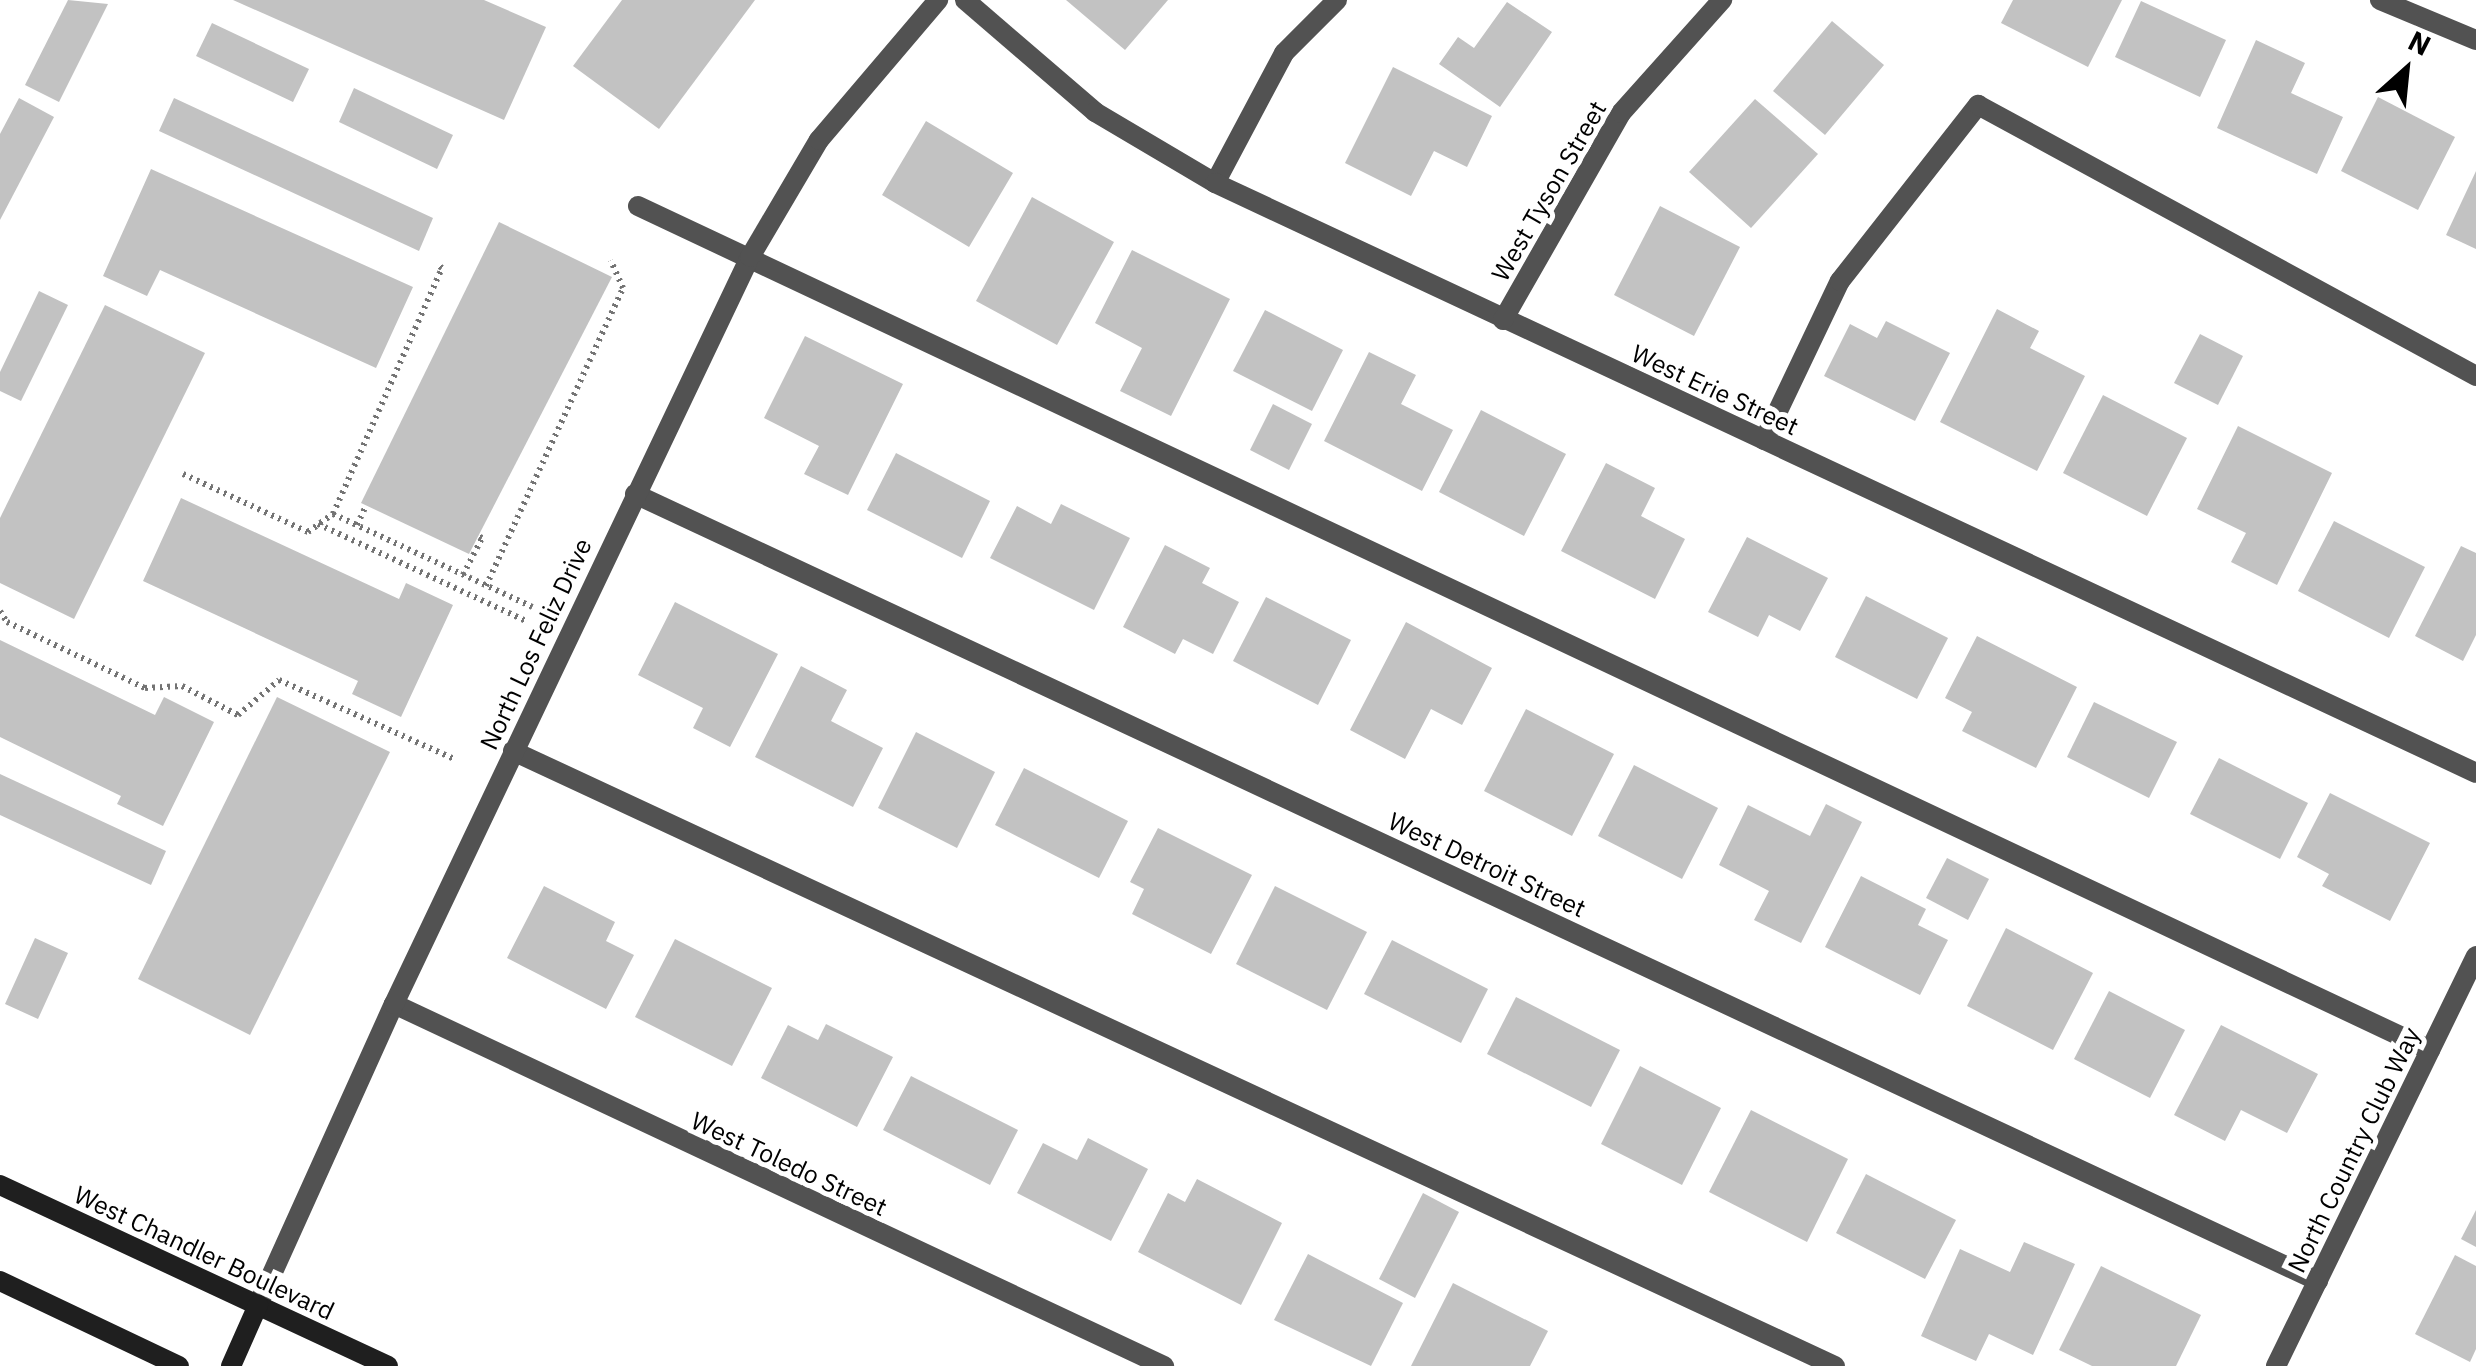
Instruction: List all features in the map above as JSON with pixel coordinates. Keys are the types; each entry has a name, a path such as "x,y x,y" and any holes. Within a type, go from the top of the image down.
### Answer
{"main road":[{"name":"West Chandler Boulevard","path":"0,1185 388,1366"},
{"path":"0,1282 179,1366"},
{"name":"North Los Feliz Drive","path":"231,1366 258,1306"}],"street":[{"name":"North Los Feliz Drive","path":"258,1306 394,1004 750,258 819,140 938,0"},
{"name":"West Erie Street","path":"965,0 1095,112 1215,183 2476,772"},
{"path":"1215,183 1284,54 1337,0"},
{"name":"West Tyson Street","path":"1503,320 1621,113 1722,0"},
{"path":"2380,0 2476,40"},
{"path":"1764,440 1840,281 1978,105 2476,376"},
{"path":"638,206 2430,1050"},
{"name":"West Detroit Street","path":"636,494 2318,1281"},
{"path":"513,751 1835,1366"},
{"name":"North Country Club Way","path":"2276,1366 2476,956"},
{"name":"West Toledo Street","path":"394,1004 1164,1366"}],"path":[{"path":"486,586 623,288 611,261"},
{"path":"183,474 308,532 333,514 442,268 438,265"},
{"path":"356,525 366,506"},
{"path":"333,514 532,608"},
{"path":"318,524 526,621"},
{"path":"463,575 482,538 478,536"},
{"path":"0,611 6,622 145,688 182,686 238,715 279,680 456,760"}],"building":[{"path":"68,0 108,4 59,102 25,85"},
{"path":"233,0 484,0 546,27 504,120"},
{"path":"622,0 755,0 659,129 573,66"},
{"path":"1066,0 1168,0 1125,50"},
{"path":"2013,0 2122,0 2088,67 2001,23"},
{"path":"2141,1 2226,40 2200,97 2115,57"},
{"path":"1507,2 1552,32 1500,107 1439,64 1458,37 1474,48"},
{"path":"1832,21 1884,65 1825,135 1773,91"},
{"path":"212,23 309,69 293,102 196,56"},
{"path":"2256,40 2305,63 2291,93 2343,117 2317,174 2217,128"},
{"path":"1393,67 1492,116 1467,167 1434,151 1411,196 1345,163"},
{"path":"354,88 453,135 437,169 339,122"},
{"path":"2378,97 2455,137 2418,210 2341,171"},
{"path":"19,98 54,117 0,220 0,134"},
{"path":"174,98 433,218 419,251 159,131"},
{"path":"1755,99 1818,154 1751,228 1689,172"},
{"path":"926,121 1013,173 969,247 882,195"},
{"path":"151,169 413,287 376,368 160,270 147,296 103,276"},
{"path":"2476,171 2476,249 2446,235"},
{"path":"1032,197 1114,242 1057,345 976,301"},
{"path":"1660,206 1740,247 1694,336 1614,295"},
{"path":"499,222 612,277 469,554 361,503"},
{"path":"1132,250 1230,299 1171,416 1120,391 1142,348 1095,323"},
{"path":"39,291 68,305 21,401 0,391 0,372"},
{"path":"105,305 205,353 74,619 0,583 0,518"},
{"path":"1997,309 2039,331 2030,348 2085,376 2037,471 1940,422"},
{"path":"1265,310 1343,350 1312,411 1233,371"},
{"path":"1886,321 1950,353 1915,421 1824,376 1850,324 1877,338"},
{"path":"2200,334 2243,356 2218,405 2174,383"},
{"path":"805,336 903,384 848,495 804,474 819,446 764,418"},
{"path":"1369,352 1416,375 1401,404 1453,430 1422,491 1324,441"},
{"path":"2103,395 2187,438 2147,516 2063,473"},
{"path":"1273,404 1312,424 1289,470 1250,450"},
{"path":"1481,410 1566,454 1524,536 1439,492"},
{"path":"2238,426 2332,473 2277,585 2231,562 2246,533 2197,509"},
{"path":"896,453 990,501 962,558 867,510"},
{"path":"1606,463 1655,488 1641,516 1685,539 1655,599 1561,551"},
{"path":"181,498 399,599 406,583 453,605 401,717 352,694 358,681 143,581"},
{"path":"1061,504 1130,538 1094,610 990,558 1017,506 1051,524"},
{"path":"2334,521 2425,567 2389,638 2298,591"},
{"path":"1747,537 1828,578 1800,631 1769,615 1758,637 1708,612"},
{"path":"1165,545 1210,568 1202,583 1239,602 1213,654 1183,639 1175,654 1123,627"},
{"path":"2461,546 2476,553 2476,635 2463,661 2415,636"},
{"path":"1866,596 1948,638 1917,699 1835,657"},
{"path":"1266,597 1351,640 1318,705 1233,661"},
{"path":"675,602 778,654 730,747 693,728 703,708 638,675"},
{"path":"1406,622 1492,668 1462,725 1431,709 1405,759 1350,730"},
{"path":"1977,636 2077,687 2036,768 1962,731 1972,712 1945,698"},
{"path":"0,640 155,715 164,697 214,722 163,826 117,804 121,796 0,737"},
{"path":"801,666 847,690 831,721 883,748 853,807 755,757"},
{"path":"277,697 390,752 250,1035 138,979"},
{"path":"2094,702 2177,742 2149,798 2067,757"},
{"path":"1526,709 1614,754 1572,836 1484,791"},
{"path":"916,732 995,772 957,848 878,808"},
{"path":"2219,758 2308,803 2280,859 2190,814"},
{"path":"1634,765 1718,808 1682,879 1598,836"},
{"path":"1024,768 1128,821 1099,878 995,825"},
{"path":"0,774 166,851 151,885 0,815"},
{"path":"2330,793 2430,843 2390,921 2322,886 2329,874 2297,857"},
{"path":"1826,804 1862,822 1801,943 1754,920 1769,891 1719,865 1748,805 1810,836"},
{"path":"1158,828 1252,875 1211,954 1132,914 1144,889 1130,882"},
{"path":"1947,858 1989,879 1968,920 1926,898"},
{"path":"1861,876 1926,909 1918,925 1948,940 1920,995 1825,947"},
{"path":"544,886 615,922 606,941 634,955 606,1009 507,958"},
{"path":"1275,886 1367,932 1327,1010 1236,964"},
{"path":"2006,928 2093,973 2053,1050 1967,1006"},
{"path":"35,938 68,953 38,1019 5,1004"},
{"path":"675,939 772,988 732,1066 635,1017"},
{"path":"1392,940 1488,989 1461,1043 1364,994"},
{"path":"2109,991 2185,1030 2150,1098 2074,1059"},
{"path":"1516,997 1620,1050 1591,1107 1487,1054"},
{"path":"826,1024 893,1057 857,1127 761,1078 788,1025 818,1040"},
{"path":"2221,1025 2318,1074 2287,1133 2241,1110 2225,1141 2174,1115"},
{"path":"1640,1066 1721,1108 1682,1185 1601,1144"},
{"path":"911,1076 1018,1130 990,1185 883,1130"},
{"path":"1751,1110 1848,1159 1807,1242 1709,1192"},
{"path":"1088,1138 1148,1169 1111,1241 1017,1193 1043,1143 1077,1160"},
{"path":"1866,1174 1956,1220 1925,1279 1836,1233"},
{"path":"1197,1179 1282,1223 1241,1305 1138,1252 1168,1193 1185,1202"},
{"path":"1423,1193 1459,1212 1415,1298 1379,1279"},
{"path":"2476,1210 2476,1247 2461,1239"},
{"path":"2024,1242 2075,1264 2033,1355 1989,1334 1976,1361 1921,1336 1960,1249 2010,1272"},
{"path":"1308,1254 1403,1303 1371,1366 1274,1320"},
{"path":"2455,1255 2476,1266 2476,1349 2470,1362 2415,1334"},
{"path":"2101,1266 2201,1315 2176,1366 2092,1366 2059,1350"},
{"path":"1453,1283 1548,1331 1530,1366 1411,1366"}]}
